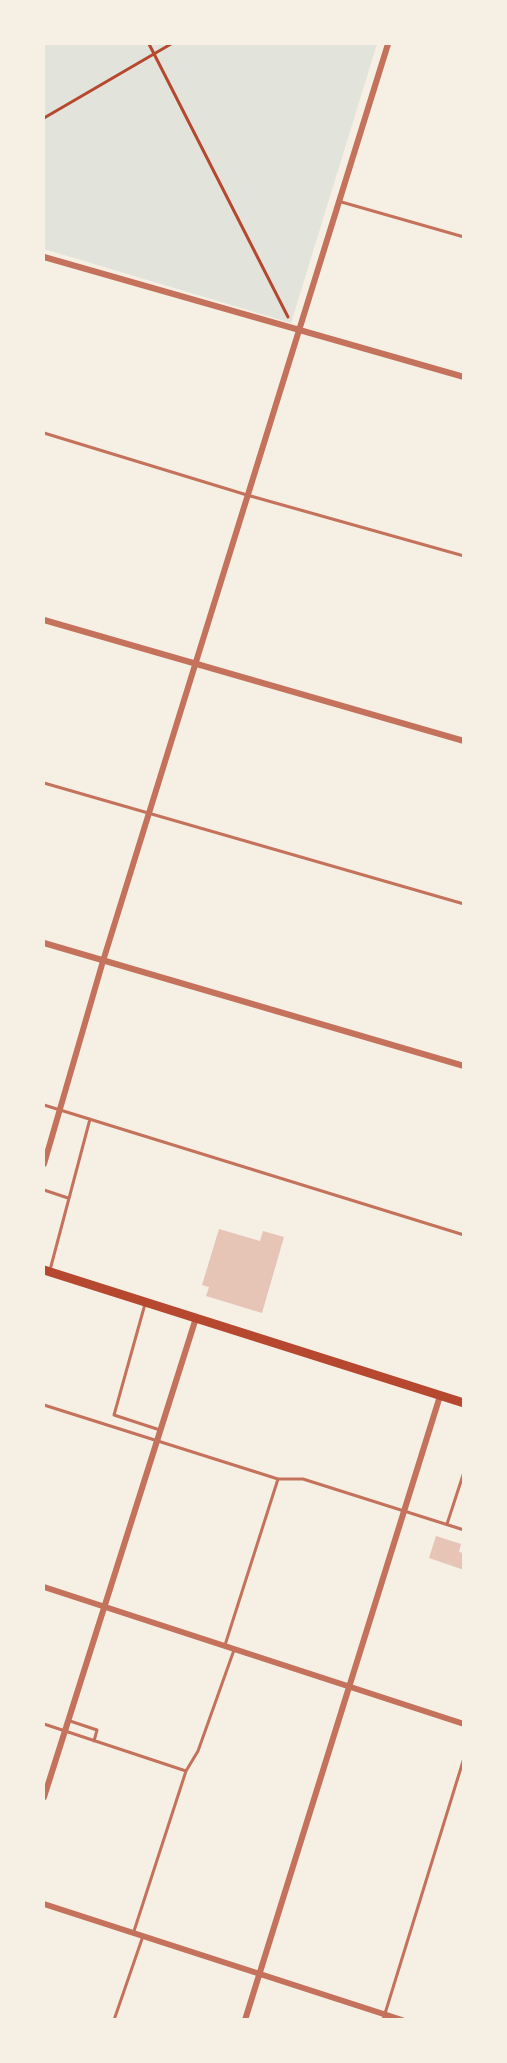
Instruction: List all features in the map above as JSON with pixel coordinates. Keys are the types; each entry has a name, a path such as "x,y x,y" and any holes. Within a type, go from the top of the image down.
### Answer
{"main road":[{"path":"47,1271 464,1403"}],"street":[{"path":"44,1164 103,961 388,44"},
{"path":"44,257 464,377"},
{"path":"44,620 464,741"},
{"path":"44,943 464,1066"},
{"path":"44,1797 196,1318"},
{"path":"246,2019 440,1396"},
{"path":"44,1587 464,1724"},
{"path":"44,1904 384,2017 402,2019"}],"lane":[{"path":"338,201 464,237"},
{"path":"44,433 247,495 464,556"},
{"path":"44,783 464,904"},
{"path":"44,1105 464,1235"},
{"path":"47,1271 90,1119"},
{"path":"44,1190 68,1198"},
{"path":"146,1303 114,1415 161,1431"},
{"path":"44,1405 278,1479 303,1479 464,1530"},
{"path":"447,1524 464,1472"},
{"path":"225,1645 278,1479"},
{"path":"134,1933 186,1771 198,1751 235,1648"},
{"path":"67,1720 97,1730 94,1741"},
{"path":"44,1724 186,1771"},
{"path":"384,2017 464,1758"},
{"path":"114,2019 143,1936"}],"path":[{"path":"149,44 286,312 298,330"},
{"path":"44,118 171,44"}],"shaded area":[{"path":"44,44 377,44 291,323 44,249"}],"building":[{"path":"219,1229 260,1241 263,1231 284,1237 262,1313 206,1296 209,1287 202,1285"},
{"path":"436,1536 461,1544 459,1552 464,1553 464,1570 429,1558"}]}
